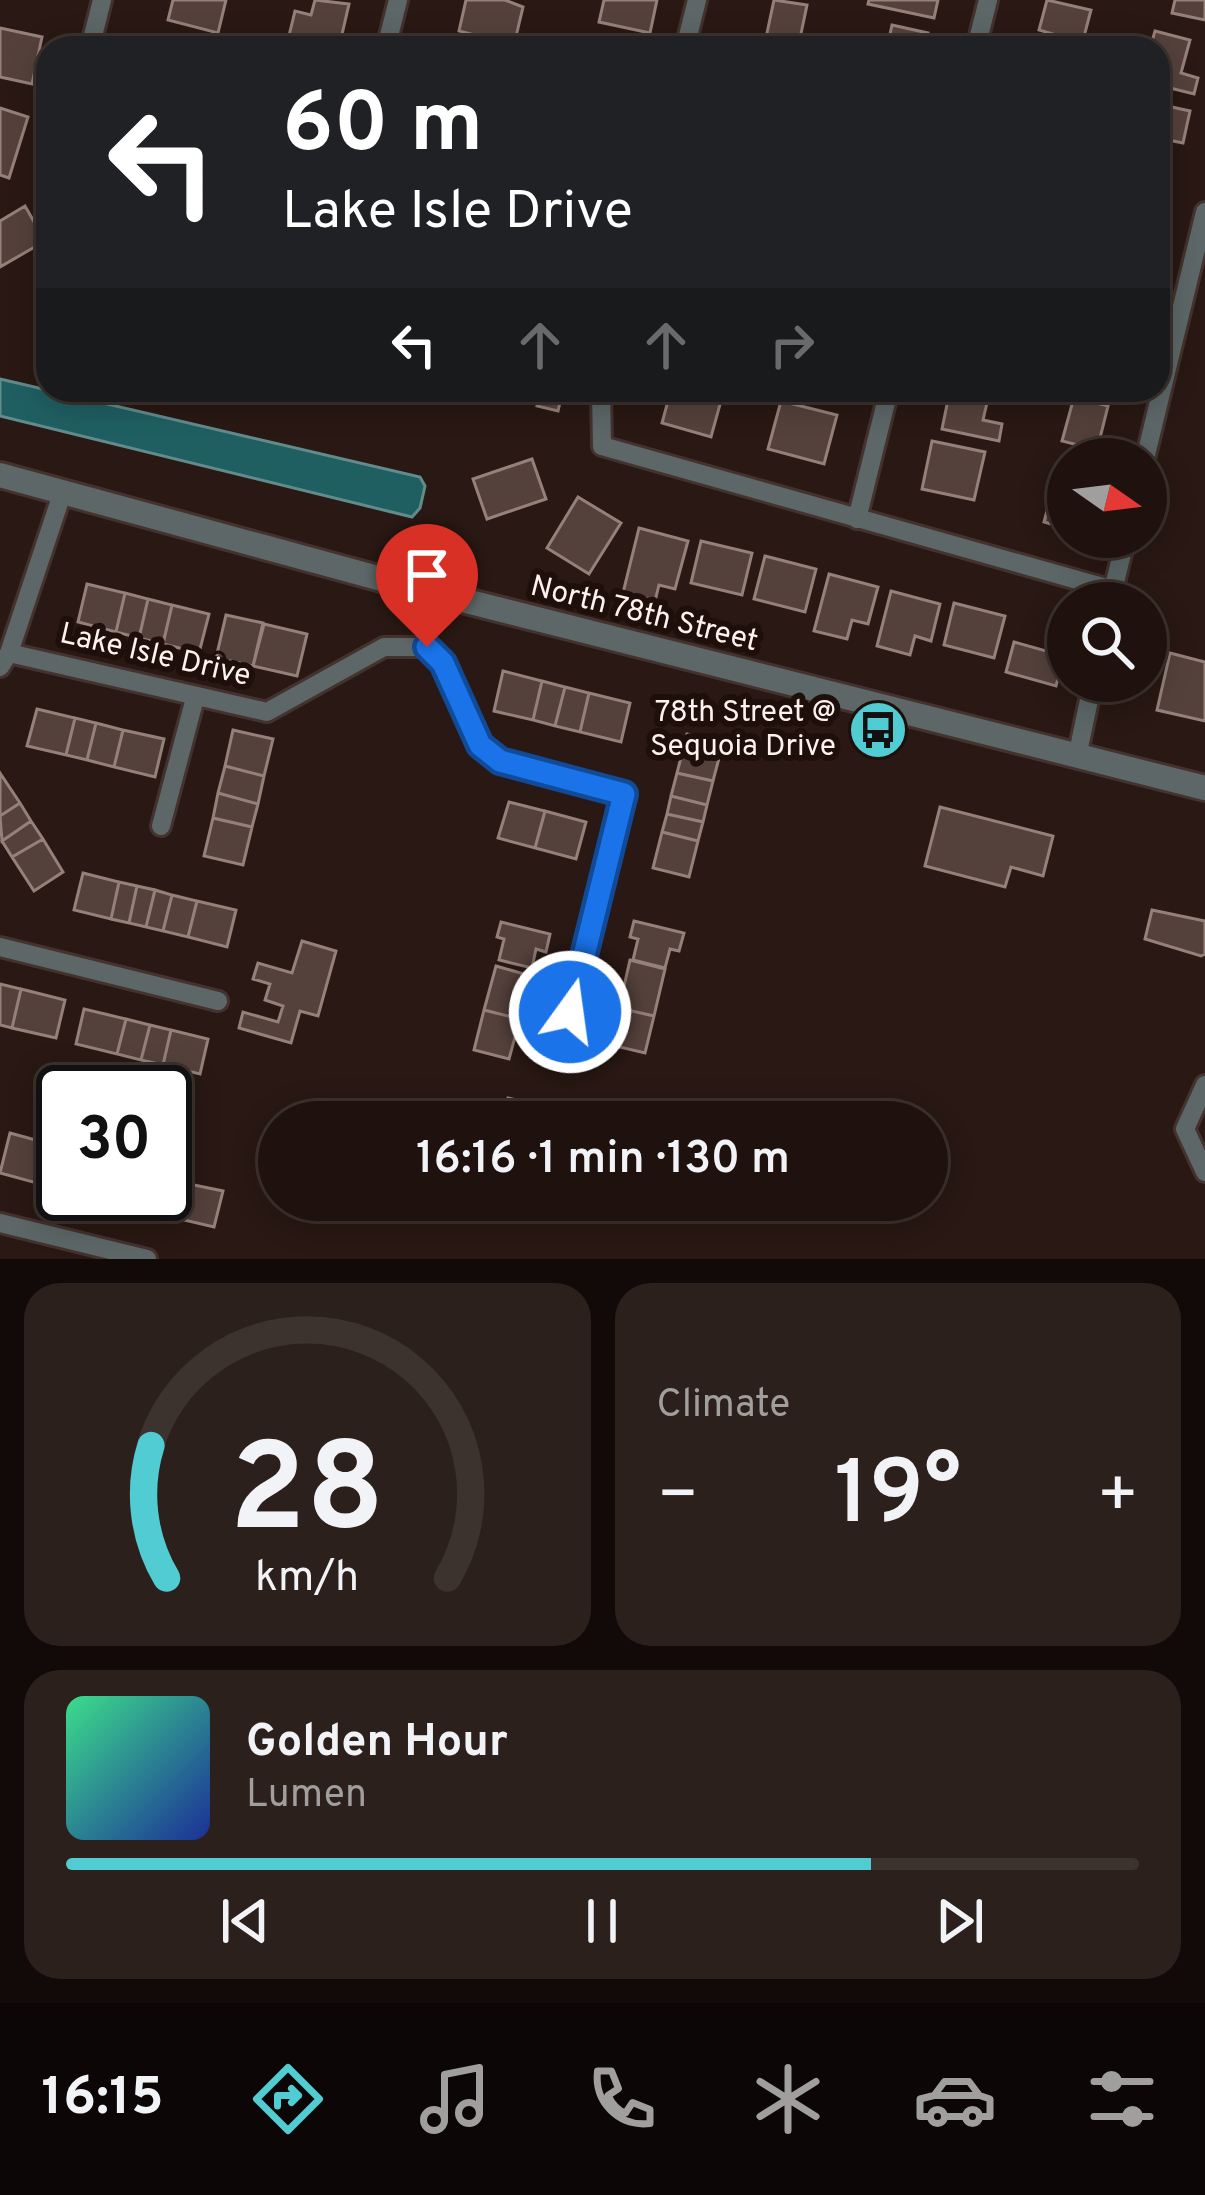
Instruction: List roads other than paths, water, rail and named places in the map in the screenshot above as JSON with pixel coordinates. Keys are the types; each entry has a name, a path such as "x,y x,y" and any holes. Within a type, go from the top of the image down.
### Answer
{"street":[{"path":"93,36 102,0"},
{"path":"389,36 398,0"},
{"path":"688,36 697,0"},
{"path":"979,36 988,0"},
{"path":"1170,354 1205,212"},
{"path":"601,402 602,446 1062,582"},
{"path":"857,519 887,402"},
{"path":"1149,438 1158,402"},
{"name":"North 78th Street","path":"0,475 407,586 1205,788"},
{"path":"4,660 63,490"},
{"name":"Lake Isle Drive","path":"4,660 267,712 384,646 427,647 443,663 480,745 500,761 624,794 570,1012"},
{"path":"161,826 195,698"},
{"path":"1077,757 1089,702"},
{"path":"0,946 218,1000"},
{"path":"1205,1084 1185,1129 1205,1172"},
{"path":"0,1222 147,1259"}],"water":[{"path":"0,379 36,387 36,402 99,402 420,477 425,486 420,508 412,517 0,416"}],"place":[{"name":"78th Street @ Sequoia Drive","path":"878,730"}]}
